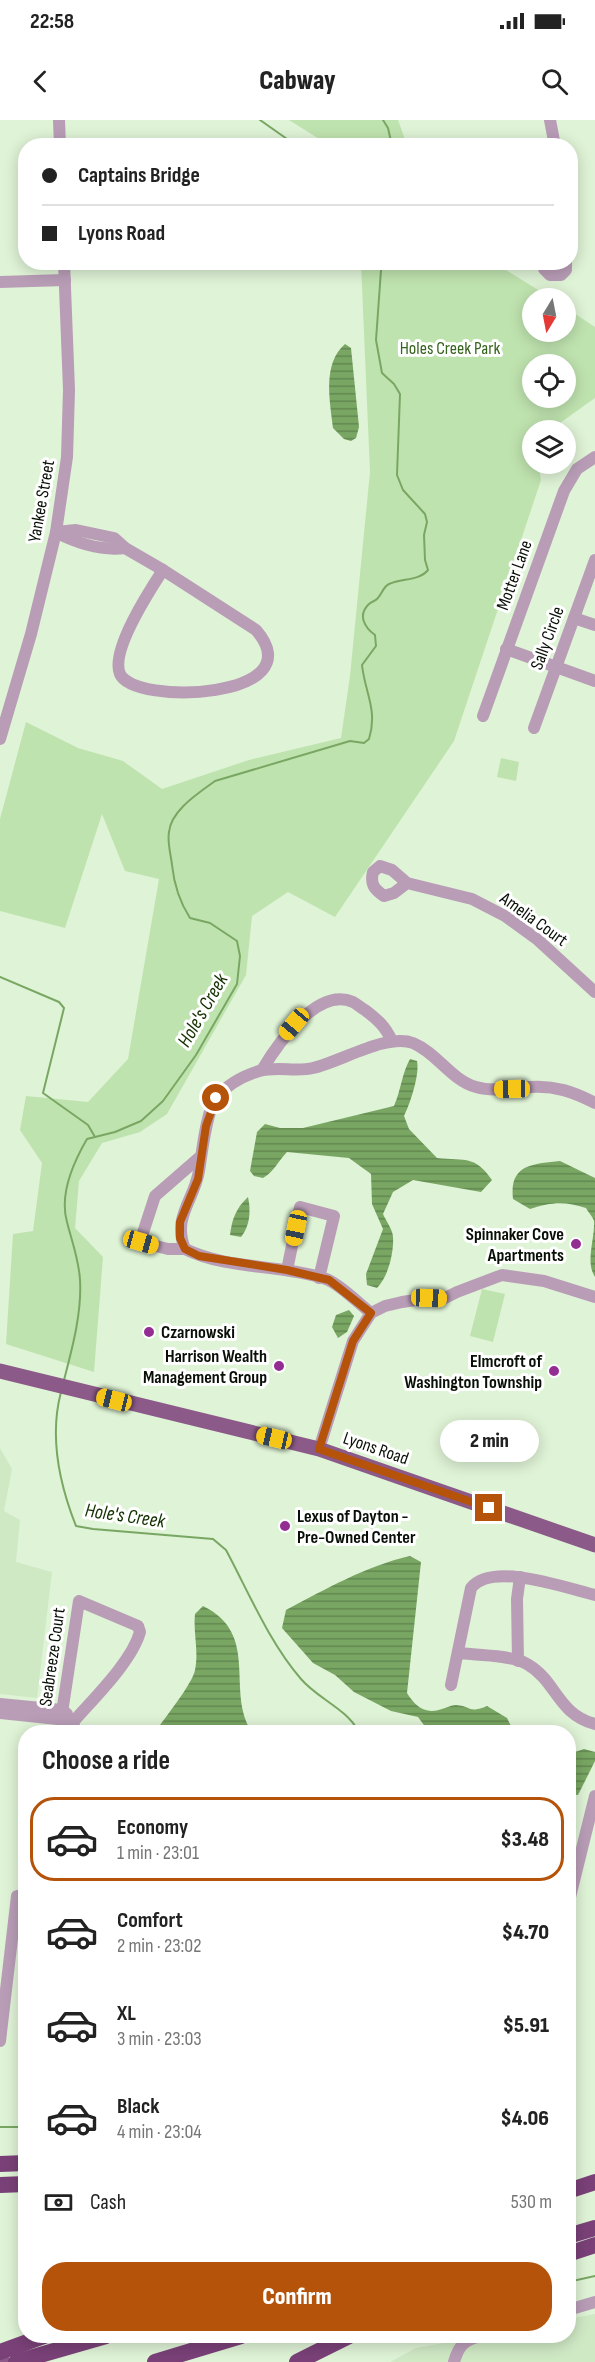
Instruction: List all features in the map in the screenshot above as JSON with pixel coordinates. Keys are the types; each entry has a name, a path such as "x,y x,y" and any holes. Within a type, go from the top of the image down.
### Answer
{"highway":[{"path":"0,2164 18,2163"},
{"path":"576,2188 595,2182"},
{"path":"0,2185 18,2184"},
{"path":"576,2234 595,2228"},
{"path":"576,2251 595,2245"},
{"path":"0,2352 25,2343"},
{"path":"16,2362 82,2343"},
{"path":"155,2362 218,2343"},
{"path":"297,2362 335,2343"}],"main road":[{"name":"Lyons Road","path":"0,1371 319,1449 595,1545"}],"street":[{"path":"59,120 60,138"},
{"path":"550,120 553,138"},
{"name":"Yankee Street","path":"0,739 31,634 56,532 67,457 69,390 64,270"},
{"path":"546,270 550,275 561,275 566,270"},
{"path":"0,282 65,280"},
{"name":"Motter Lane","path":"483,716 564,491 577,469 595,457"},
{"path":"56,532 74,542 114,549 125,548 163,570 256,630 266,645 267,654 264,668 257,677 243,683 190,693 138,687 124,680 119,673 119,664 126,635 163,570"},
{"name":"Sally Circle","path":"534,728 595,560"},
{"path":"573,618 595,625"},
{"path":"506,649 595,681"},
{"name":"Amelia Court","path":"407,883 472,899 505,916 538,940 595,992"},
{"path":"262,1070 279,1042 294,1024 311,1011 339,999 353,1002 385,1025 392,1041"},
{"path":"185,1249 180,1238 180,1222 198,1179 206,1126 216,1098 237,1080 262,1070 312,1068 392,1041 412,1043 430,1053 461,1081 476,1088 559,1088 595,1103"},
{"path":"201,1156 155,1196 141,1242 185,1249 199,1256 287,1270 329,1280 371,1313"},
{"path":"287,1270 300,1207 334,1216 320,1278"},
{"path":"319,1449 353,1341 371,1313 385,1306 402,1302 446,1298 502,1275 544,1281 595,1297"},
{"path":"451,1685 471,1588 476,1581 500,1576 520,1577 595,1595"},
{"path":"518,1661 517,1599 520,1577"},
{"name":"Seabreeze Court","path":"62,1715 78,1601 138,1626 140,1632 132,1648 110,1681 75,1725"},
{"path":"458,1653 507,1658 526,1664 549,1685 565,1708 579,1719 595,1724"},
{"path":"0,1704 62,1715 73,1725"},
{"path":"0,1713 62,1715"},
{"path":"576,1873 595,1796"},
{"path":"0,2041 18,1896"},
{"path":"576,2308 595,2302"},
{"path":"454,2362 457,2352 464,2343"}],"shaded area":[{"path":"345,344 351,348 359,427 356,438 351,441 344,439 333,428 329,395 333,362"},
{"path":"410,1059 417,1061 418,1067 414,1089 404,1116 409,1129 437,1158 475,1163 492,1180 481,1192 413,1180 393,1192 383,1214 393,1234 390,1264 377,1288 367,1285 366,1274 383,1229 372,1204 371,1174 349,1158 287,1152 263,1178 254,1176 250,1171 257,1132 265,1124 280,1128 303,1128 394,1106"},
{"path":"560,1161 595,1178 595,1277 591,1264 594,1221 586,1208 558,1203 530,1209 513,1199 513,1187 519,1172 532,1165"},
{"path":"248,1197 249,1213 246,1228 241,1237 230,1235 235,1214"},
{"path":"349,1310 354,1316 347,1332 338,1338 332,1327 336,1315"},
{"path":"0,1448 12,1469 4,1511 20,1520 16,1562 52,1572 37,1698 0,1694"},
{"path":"410,1556 421,1562 407,1693 413,1702 430,1711 454,1705 473,1709 487,1706 507,1718 510,1725 424,1725 418,1717 391,1711 354,1692 335,1675 313,1663 282,1628 286,1610 331,1586 394,1560"},
{"path":"203,1606 221,1618 231,1632 237,1648 241,1699 249,1725 160,1725 184,1692 195,1670 195,1614"},
{"path":"584,1749 595,1752 595,1761 578,1795 576,1795 576,1752"},
{"path":"595,2314 595,2362 390,2362 416,2348 444,2343 576,2343 576,2318"}],"green space":[{"path":"289,120 398,120 404,138 318,138"},
{"name":"Holes Creek Park","path":"361,270 506,270 535,288 522,288 522,342 576,342 576,315 595,327 595,398 564,420 522,420 522,474 540,474 541,480 454,741 335,917 288,892 252,916 246,975 167,1114 140,1132 102,1143 79,1181 75,1228 103,1257 94,1372 6,1344 13,1234 33,1231 42,1163 20,1130 26,1096 88,1102 128,1059 159,879 125,871 102,814 65,928 0,911 0,819 26,722 78,748 123,761 162,789 249,760 341,738 350,676 370,472"},
{"path":"501,758 519,762 516,781 497,777"},
{"path":"482,1289 505,1294 493,1342 470,1336"}],"waterway":[{"path":"260,120 286,138"},
{"name":"Hole's Creek","path":"383,120 390,138"},
{"name":"Hole's Creek","path":"64,1380 76,1331 80,1292 78,1265 65,1211 66,1190 77,1158 87,1139 115,1132 141,1121 163,1101 196,1055 237,984 240,956 237,941 210,923 190,918 180,899 174,879 169,844 171,824 180,809 215,781 350,741 364,743 369,739 372,710 362,665 376,646 375,635 368,629 363,613 387,585 415,578 428,570 425,560 424,535 427,522 425,514 403,490 397,475 400,394 394,384 382,373 376,340 381,270"},
{"path":"0,977 59,1002 64,1008 43,1093 88,1125 95,1137"},
{"name":"Hole's Creek","path":"61,1392 56,1443 61,1477 76,1526 213,1539 226,1550 260,1617 290,1665 308,1686 347,1716 354,1725"},
{"name":"Hole's Creek","path":"0,2127 18,2127"},
{"path":"576,2280 595,2276"}],"place":[{"name":"Spinnaker Cove Apartments","path":"576,1244"},
{"name":"Czarnowski","path":"149,1332"},
{"name":"Harrison Wealth Management Group","path":"279,1366"},
{"name":"Elmcroft of Washington Township","path":"554,1371"},
{"name":"Lexus of Dayton - Pre-Owned Center","path":"285,1526"}],"route":[{"path":"216,1098 206,1126 198,1179 180,1222 180,1238 185,1249 199,1256 287,1270 329,1280 371,1313 353,1341 319,1449 489,1508"}]}
